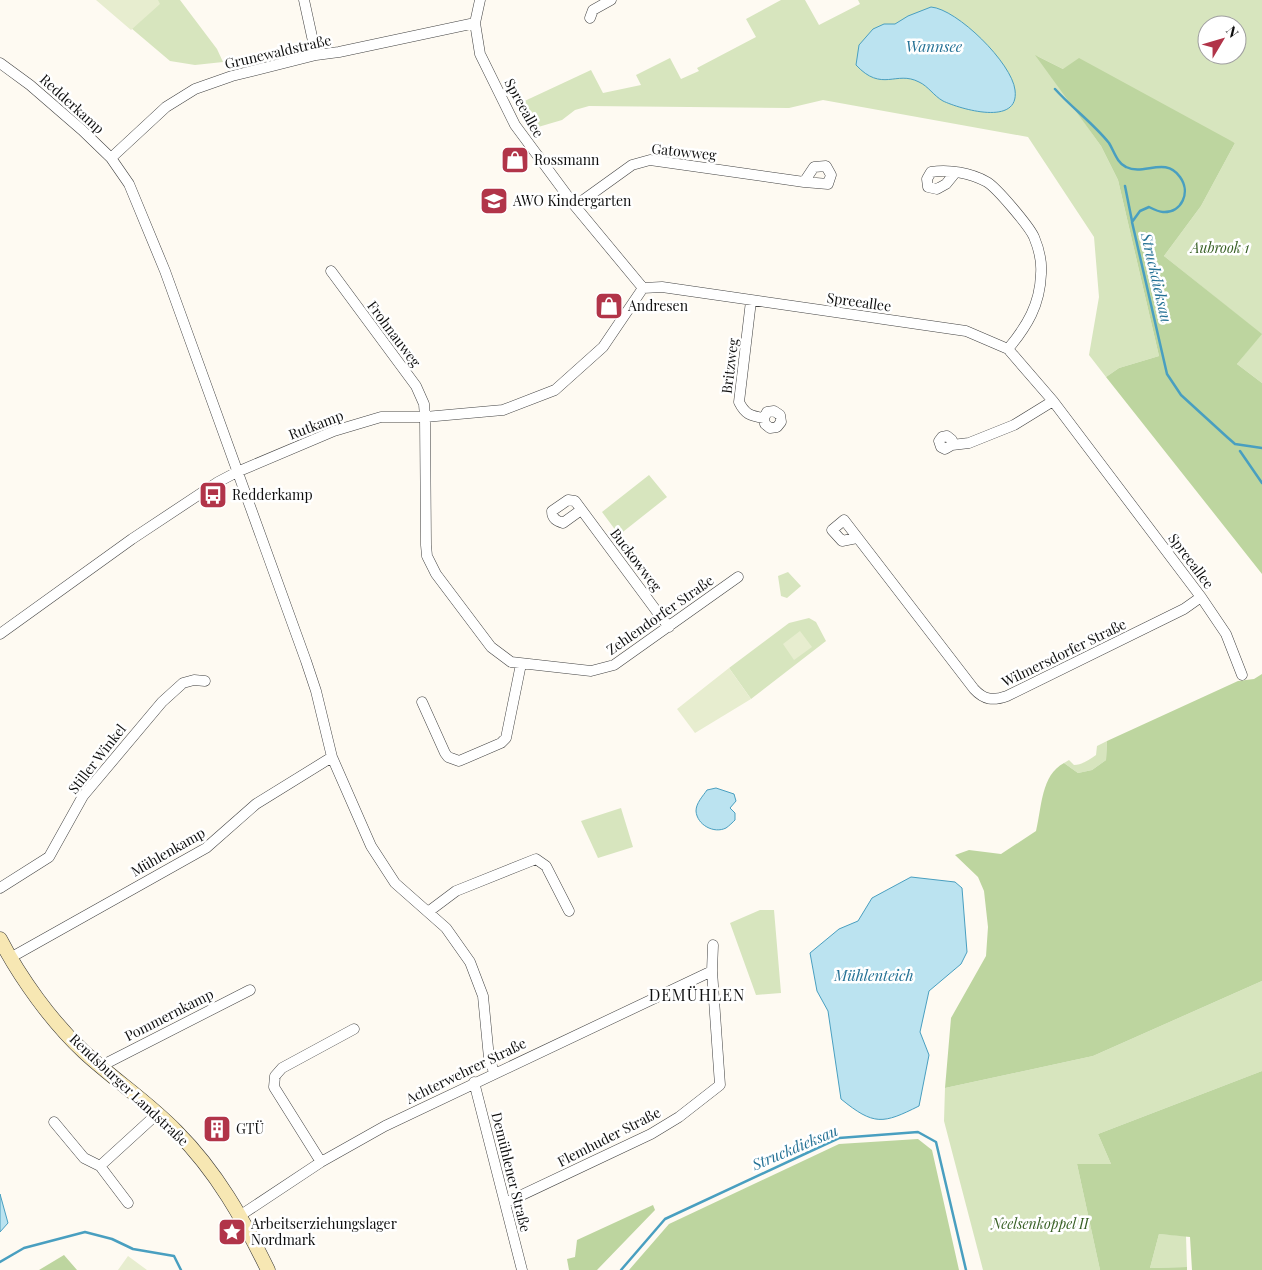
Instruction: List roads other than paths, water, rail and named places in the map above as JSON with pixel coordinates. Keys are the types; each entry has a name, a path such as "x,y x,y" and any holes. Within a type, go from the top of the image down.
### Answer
{"street":[{"path":"304,0 316,55"},
{"name":"Spreeallee","path":"480,0 475,23 480,54 515,125 574,206 643,288 662,287 966,331 1008,349 1053,401 1201,597 1226,634 1242,675"},
{"path":"590,18 593,10 611,0"},
{"name":"Grunewaldstraße","path":"110,158 166,107 195,89 232,76 316,55 339,52 475,23"},
{"name":"Redderkamp","path":"0,63 60,111 110,158 129,184 140,208 316,692 332,757 371,846 395,883 446,928 462,948 478,979 483,996 489,1058 494,1072"},
{"name":"Gatowweg","path":"574,206 632,164 650,160 804,182"},
{"path":"955,173 970,175 988,183 1002,196 1033,235 1040,255 1039,296 1032,317 1008,349"},
{"name":"Frohnauweg","path":"331,272 416,386 424,404 424,417"},
{"name":"Rutkamp","path":"0,634 132,539 218,482 237,472 334,431 382,417 424,417 503,410 555,390 603,347 643,288"},
{"name":"Britzweg","path":"751,301 739,402 744,412 750,416 764,418"},
{"path":"952,445 969,443 1014,425 1053,401"},
{"name":"Zehlendorfer Straße","path":"424,417 427,556 436,574 491,647 504,658 521,664 591,671 606,668 623,661 738,577"},
{"name":"Buckowweg","path":"581,510 669,627"},
{"name":"Wilmersdorfer Straße","path":"857,538 872,554 974,689 981,696 992,700 1007,696 1091,656 1184,609 1201,597"},
{"path":"422,702 444,753 448,757 459,761 501,743 506,738 521,664"},
{"name":"Stiller Winkel","path":"0,888 49,857 83,796 150,714 173,690 189,682 205,681"},
{"name":"Mühlenkamp","path":"10,958 206,848 256,804 332,757"},
{"path":"428,912 456,891 536,859 546,866 569,911"},
{"name":"Rendsburger Landstraße","path":"0,939 10,958 40,1002 68,1035 83,1051 177,1131 205,1165 241,1215 268,1270"},
{"path":"712,971 713,945"},
{"name":"Achterwehrer Straße","path":"241,1215 321,1162 385,1126 494,1072 712,971"},
{"name":"Flemhuder Straße","path":"505,1203 651,1134 720,1085 712,971"},
{"name":"Pommernkamp","path":"101,1066 250,990"},
{"path":"321,1162 274,1087 275,1076 282,1068 354,1029"},
{"name":"Demühlener Straße","path":"474,1082 522,1270"},
{"path":"100,1166 158,1114"},
{"path":"54,1122 84,1158 100,1166 128,1203"}],"water":[{"name":"Wannsee","path":"931,7 955,17 982,39 994,52 1012,79 1015,90 1014,101 1008,108 999,112 987,112 962,108 943,101 919,82 903,78 881,80 865,73 856,65 859,45 873,29 884,24 895,24 908,16"},
{"path":"716,788 734,794 736,801 730,808 735,813 735,820 721,830 711,829 703,824 699,820 696,811 698,802 707,790"},
{"name":"Mühlenteich","path":"911,877 955,882 962,888 967,952 961,964 929,991 920,1032 929,1055 919,1106 887,1119 871,1118 852,1108 841,1099 828,1011 817,991 810,953 839,929 858,921 872,898"},
{"path":"0,1194 8,1223 0,1232"}],"waterway":[{"name":"Struckdieksau","path":"1055,89 1103,136 1123,165 1133,169 1168,168 1180,177 1185,189 1180,205 1175,209 1163,212 1149,207 1140,211 1132,222 1167,374 1181,395 1235,444 1262,448"},
{"path":"1125,186 1132,221"},
{"path":"1240,451 1262,483"},
{"name":"Struckdieksau","path":"621,1270 665,1219 839,1138 918,1132 936,1142 966,1270"},
{"name":"Struckdieksau","path":"0,1262 24,1248 85,1232 112,1239 133,1249 174,1256 181,1270"}],"place":[{"name":"Rossmann","path":"515,160"},
{"name":"AWO Kindergarten","path":"494,201"},
{"name":"Andresen","path":"609,306"},
{"name":"Redderkamp","path":"213,495"},
{"name":"GTÜ","path":"217,1129"},
{"name":"Arbeitserziehungslager Nordmark","path":"232,1232"}],"district":[{"name":"DEMÜHLEN","path":"697,995"}],"park label":[{"name":"Aubrook 1","path":"1220,248"},
{"name":"Neelsenkoppel II","path":"1040,1224"}]}
